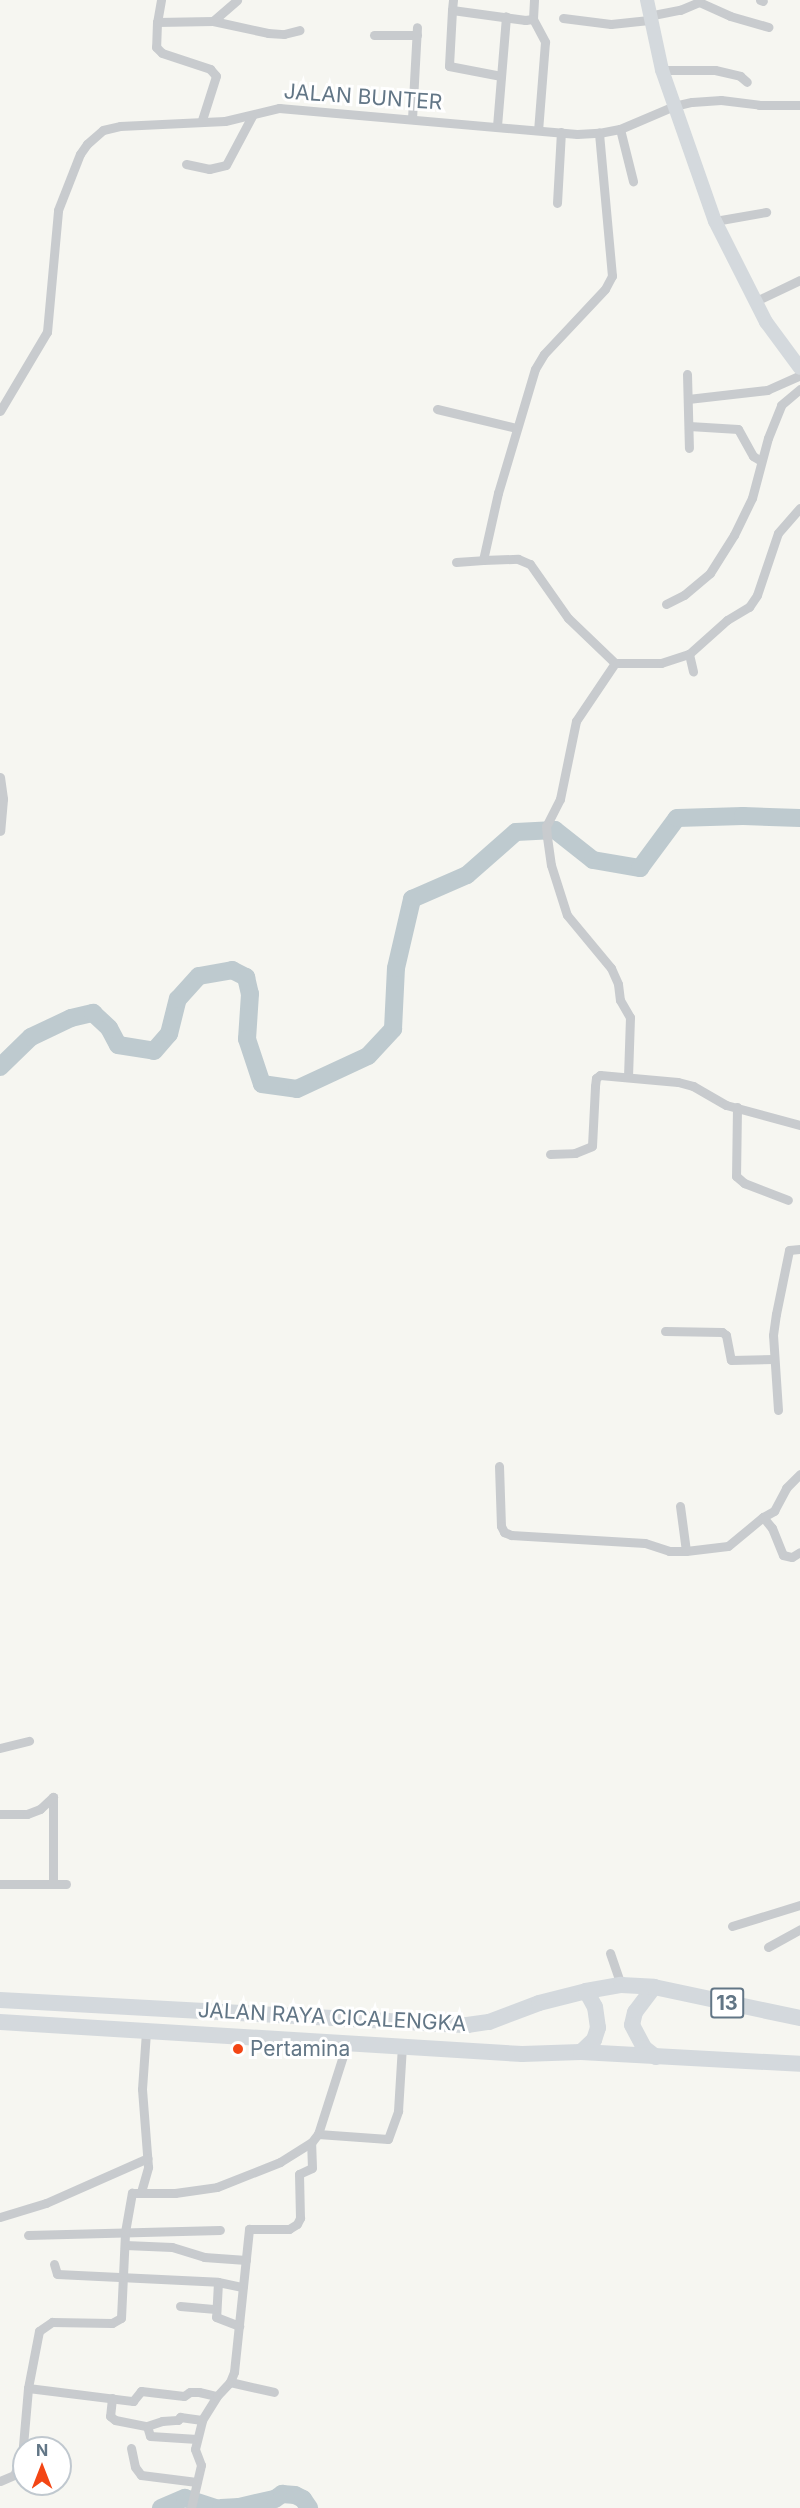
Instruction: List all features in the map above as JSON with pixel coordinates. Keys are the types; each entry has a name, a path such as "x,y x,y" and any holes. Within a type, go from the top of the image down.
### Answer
{"highway":[{"name":"JALAN RAYA CICALENGKA","path":"0,2000 467,2025 489,2022 539,2003 586,1990 621,1985 654,1988 800,2018"},
{"path":"654,1988 635,2012 632,2025 644,2048 656,2057"},
{"path":"581,2052 594,2040 598,2028 595,2007 586,1990"},
{"name":"JALAN RAYA CICALENGKA","path":"0,2022 522,2054 581,2052 800,2064"}],"main road":[{"path":"647,0 649,18 662,70 715,221 778,341 800,369"}],"street":[{"path":"161,0 156,22 158,50 210,69 216,76 202,120"},
{"path":"213,21 237,0"},
{"path":"534,0 533,19 546,42 538,129"},
{"path":"563,18 611,24 680,10 699,1 730,16 768,27"},
{"path":"501,76 449,66 453,5 533,19"},
{"path":"497,126 506,16"},
{"path":"156,22 213,21 259,32 284,34 300,30"},
{"path":"374,35 417,31 412,119"},
{"path":"662,70 715,70 740,76 747,82"},
{"name":"JALAN BUNTER","path":"0,411 47,332 58,210 73,166 87,144 103,130 120,126 202,120 225,121 279,108 561,132 599,133 620,129 674,106 721,100 759,105 800,105"},
{"path":"186,164 209,169 226,165 252,116"},
{"path":"620,129 633,181"},
{"path":"558,203 561,132"},
{"path":"483,560 498,493 528,389 544,354 605,289 612,276 599,133"},
{"path":"715,221 766,212"},
{"path":"756,301 800,280"},
{"path":"687,374 689,448"},
{"path":"688,399 766,390 800,375"},
{"path":"0,396 20,377"},
{"path":"666,604 684,595 710,573 734,535 752,498 761,461 781,405 800,389"},
{"path":"436,409 517,428"},
{"path":"689,426 738,429 753,456 761,461"},
{"path":"456,561 518,559 530,564 568,618 615,663 653,664 689,654 727,620 753,603 777,532 800,508"},
{"path":"689,654 693,672"},
{"path":"615,663 576,721 560,799 546,826 551,865 567,915 611,968 618,984 620,1000 630,1017 628,1076"},
{"path":"0,777 3,799 0,831"},
{"path":"550,1154 576,1153 592,1146 596,1078 600,1075 628,1076 686,1084 736,1107 800,1125"},
{"path":"736,1107 736,1176 744,1183 788,1200"},
{"path":"778,1410 774,1359 776,1314 790,1248 800,1249"},
{"path":"665,1331 722,1332 726,1335 731,1360 774,1359"},
{"path":"499,1466 501,1526 504,1532 534,1537 645,1543 669,1551 728,1546 763,1517 774,1511 786,1488 800,1474"},
{"path":"680,1506 686,1551"},
{"path":"763,1517 772,1528 783,1555 792,1557 800,1552"},
{"path":"0,1748 29,1741"},
{"path":"0,1814 27,1814 40,1809 53,1797 53,1884"},
{"path":"0,1884 66,1884"},
{"path":"732,1926 800,1905"},
{"path":"768,1947 800,1929"},
{"path":"610,1953 621,1985"},
{"path":"141,2192 148,2158 142,2089 146,2032"},
{"path":"0,2481 14,2475 22,2457 28,2388 36,2341 43,2326 52,2322 112,2323 119,2321 123,2311 125,2232 130,2196 133,2192 175,2193 217,2187 280,2162 311,2143 318,2134 347,2043"},
{"path":"318,2134 388,2139 398,2111 402,2046"},
{"path":"192,2503 201,2465 195,2449 202,2421 217,2396 230,2382 237,2354 242,2287 251,2228 289,2229 297,2224 300,2218 299,2174 312,2168 311,2143"},
{"path":"0,2217 46,2203 148,2158"},
{"path":"28,2235 220,2230"},
{"path":"125,2245 172,2247 204,2257 246,2260"},
{"path":"54,2264 57,2274 218,2282 242,2287"},
{"path":"218,2282 217,2318 239,2326"},
{"path":"180,2306 216,2309"},
{"path":"230,2382 274,2392"},
{"path":"28,2388 135,2400 141,2391 184,2396 190,2392 199,2392 217,2396"},
{"path":"112,2398 110,2416 115,2421 147,2426 162,2421 178,2420 180,2417 202,2421"},
{"path":"147,2426 150,2436 197,2439"},
{"path":"131,2448 135,2467 141,2475 197,2482"}],"waterway":[{"path":"0,1067 31,1037 71,1018 93,1013 109,1028 118,1045 154,1051 169,1034 178,999 199,976 232,970 246,977 250,994 247,1039 262,1084 297,1089 368,1056 393,1029 396,968 412,899 467,875 516,832 555,830 593,860 640,868 677,818 743,816 800,818"},
{"path":"221,2508 239,2507 275,2499 282,2494 295,2495 303,2499 309,2508"},
{"path":"161,2508 185,2498 216,2508"}],"place":[{"name":"Pertamina","path":"238,2049"}]}
